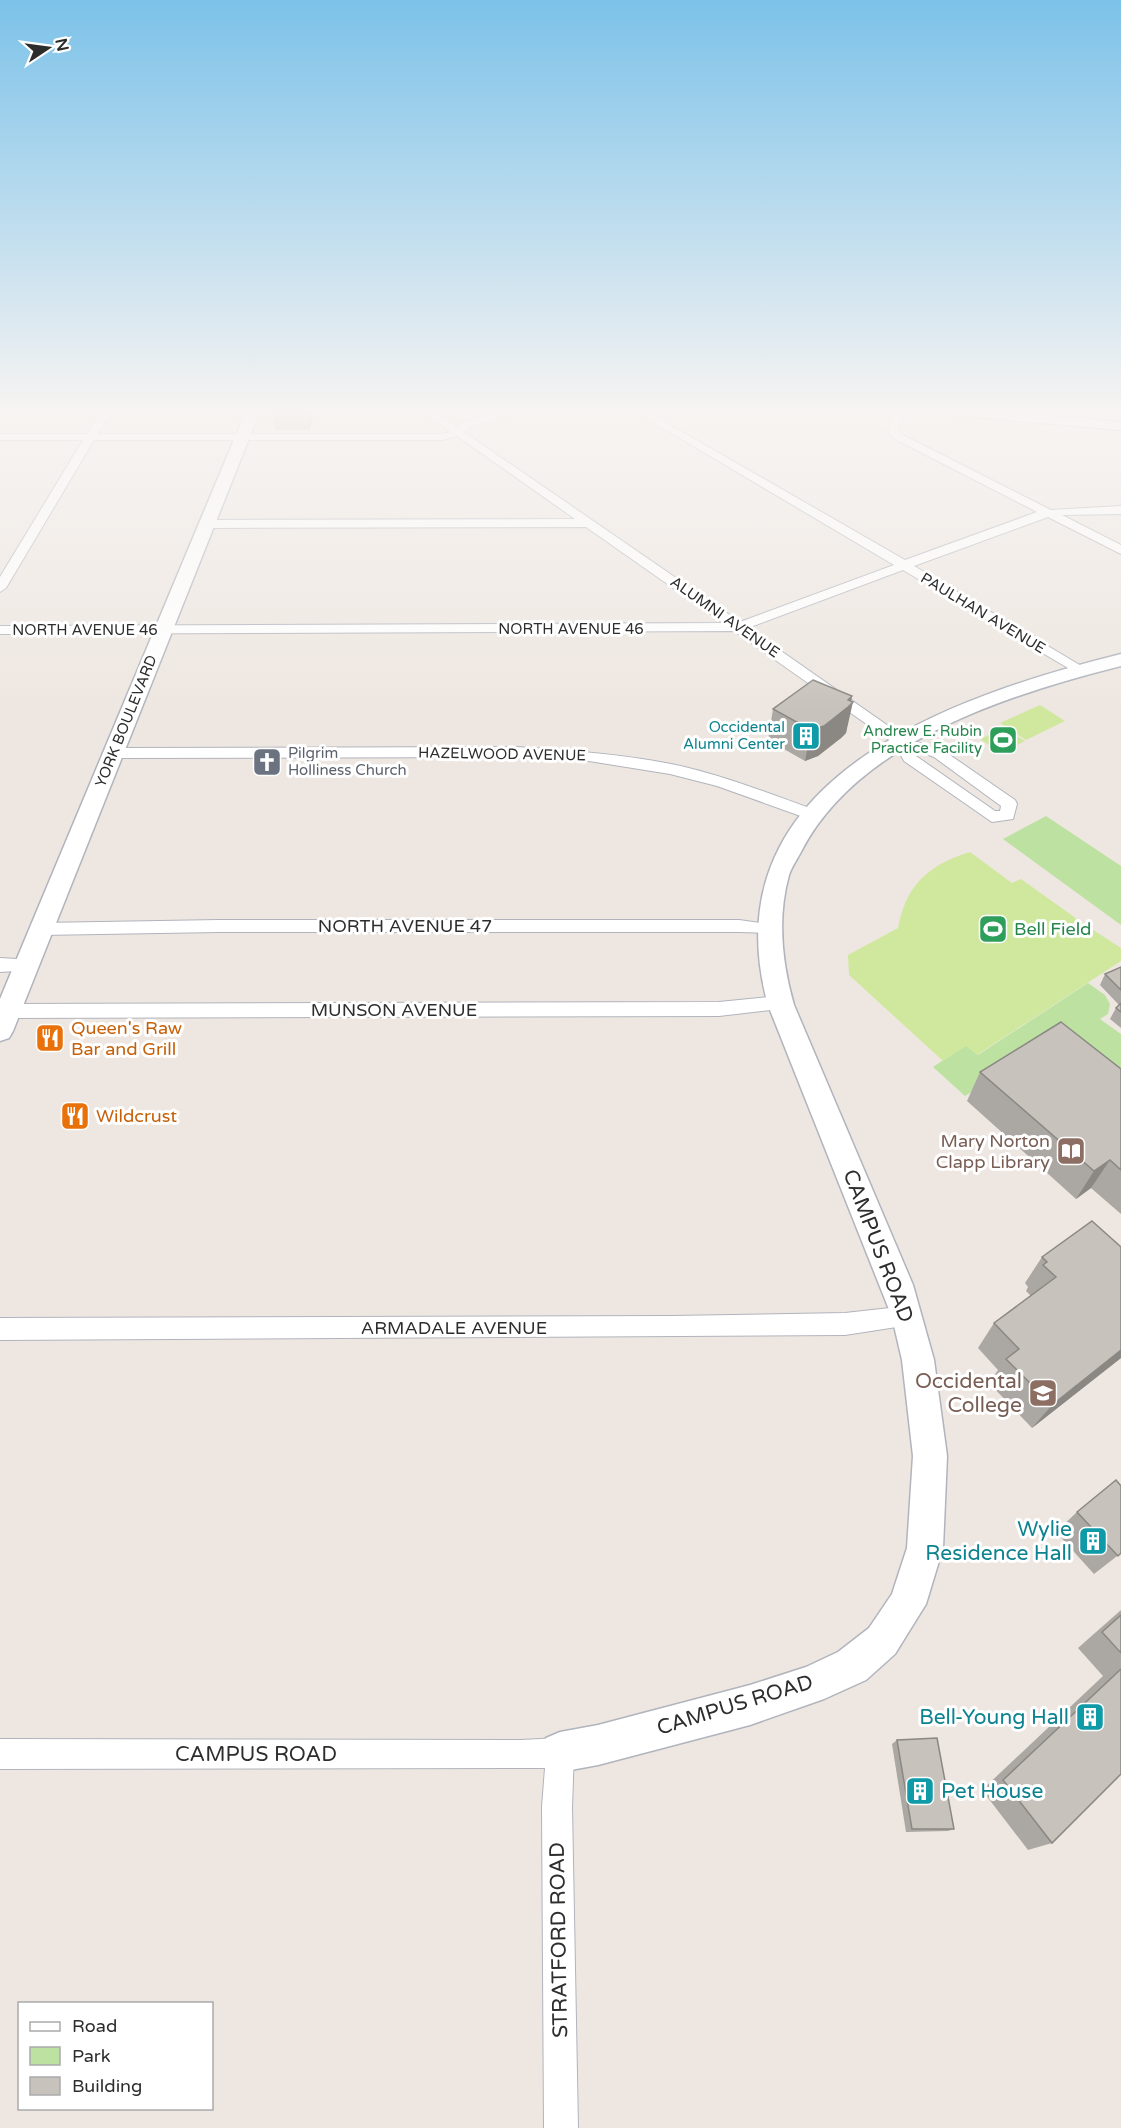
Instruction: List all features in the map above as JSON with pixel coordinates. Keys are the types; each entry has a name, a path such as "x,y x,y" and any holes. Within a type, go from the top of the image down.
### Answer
{"main road":[{"name":"YORK BOULEVARD","path":"0,1031 212,510"},
{"name":"CAMPUS ROAD","path":"560,1752 598,1745 750,1705 800,1688 852,1666 882,1641 907,1604 925,1548 930,1456 918,1360 908,1317 780,1003 771,969 769,929 773,892 791,842 809,814 848,778 902,742 998,697 1078,670 1121,660"}],"street":[{"path":"0,588 46,510"},
{"name":"ALUMNI AVENUE","path":"570,510 902,742 927,748 948,760 1010,804 1007,815 992,817 909,758 902,742"},
{"name":"PAULHAN AVENUE","path":"810,510 1078,670"},
{"path":"1044,510 1121,550"},
{"name":"NORTH AVENUE 46","path":"0,630 740,627 1035,516 1049,513 1114,510"},
{"path":"206,524 588,523"},
{"name":"HAZELWOOD AVENUE","path":"113,753 516,752 589,756 671,769 723,783 809,814"},
{"name":"NORTH AVENUE 47","path":"41,929 230,926 739,926 769,929"},
{"path":"0,965 27,965"},
{"name":"MUNSON AVENUE","path":"8,1011 719,1009 780,1003"},
{"name":"ARMADALE AVENUE","path":"0,1329 672,1327 845,1324 908,1317"},
{"name":"CAMPUS ROAD","path":"0,1754 521,1755 560,1752"},
{"name":"STRATFORD ROAD","path":"560,1752 557,1807 561,2128"}],"green space":[{"path":"1040,705 1065,721 1026,740 1000,723"},
{"name":"Andrew E. Rubin Practice Facility","path":"1004,728 1025,741 1001,753 980,739"},
{"path":"1046,816 1121,866 1121,925 1003,839"},
{"path":"970,852 1012,883 1021,879 1121,948 1121,961 977,1055 966,1046 943,1061 849,975 848,955 898,928 907,900 921,879 942,863"},
{"path":"1088,983 1105,995 1110,1004 1108,1014 1100,1019 1121,1034 1121,1088 1054,1042 965,1096 933,1067 966,1045 978,1055"}],"building":[{"path":"813,680 852,696 848,700 853,702 824,726 811,730 773,709"},
{"path":"1121,967 1121,990 1105,974"},
{"path":"1061,1022 1121,1069 1121,1170 1110,1160 1094,1171 980,1072"},
{"path":"1092,1221 1121,1247 1121,1350 1052,1405 1006,1359 1019,1349 994,1323 1056,1277 1043,1265 1047,1262 1042,1257"},
{"path":"1116,1480 1121,1486 1121,1553 1118,1556 1077,1512"},
{"path":"1121,1615 1121,1653 1102,1632"},
{"name":"Bell-Young Hall","path":"1121,1669 1121,1774 1052,1843 1003,1780"},
{"name":"Pet House","path":"937,1738 954,1829 912,1829 897,1740"}],"place":[{"name":"Occidental Alumni Center","path":"806,736"},
{"name":"Andrew E. Rubin Practice Facility","path":"1003,740"},
{"name":"Pilgrim Holliness Church","path":"267,762"},
{"name":"Bell Field","path":"993,929"},
{"name":"Queen's Raw Bar and Grill","path":"50,1038"},
{"name":"Wildcrust","path":"75,1116"},
{"name":"Mary Norton Clapp Library","path":"1071,1151"},
{"name":"Occidental College","path":"1043,1393"},
{"name":"Wylie Residence Hall","path":"1093,1541"},
{"name":"Bell-Young Hall","path":"1090,1717"},
{"name":"Pet House","path":"920,1791"}]}
